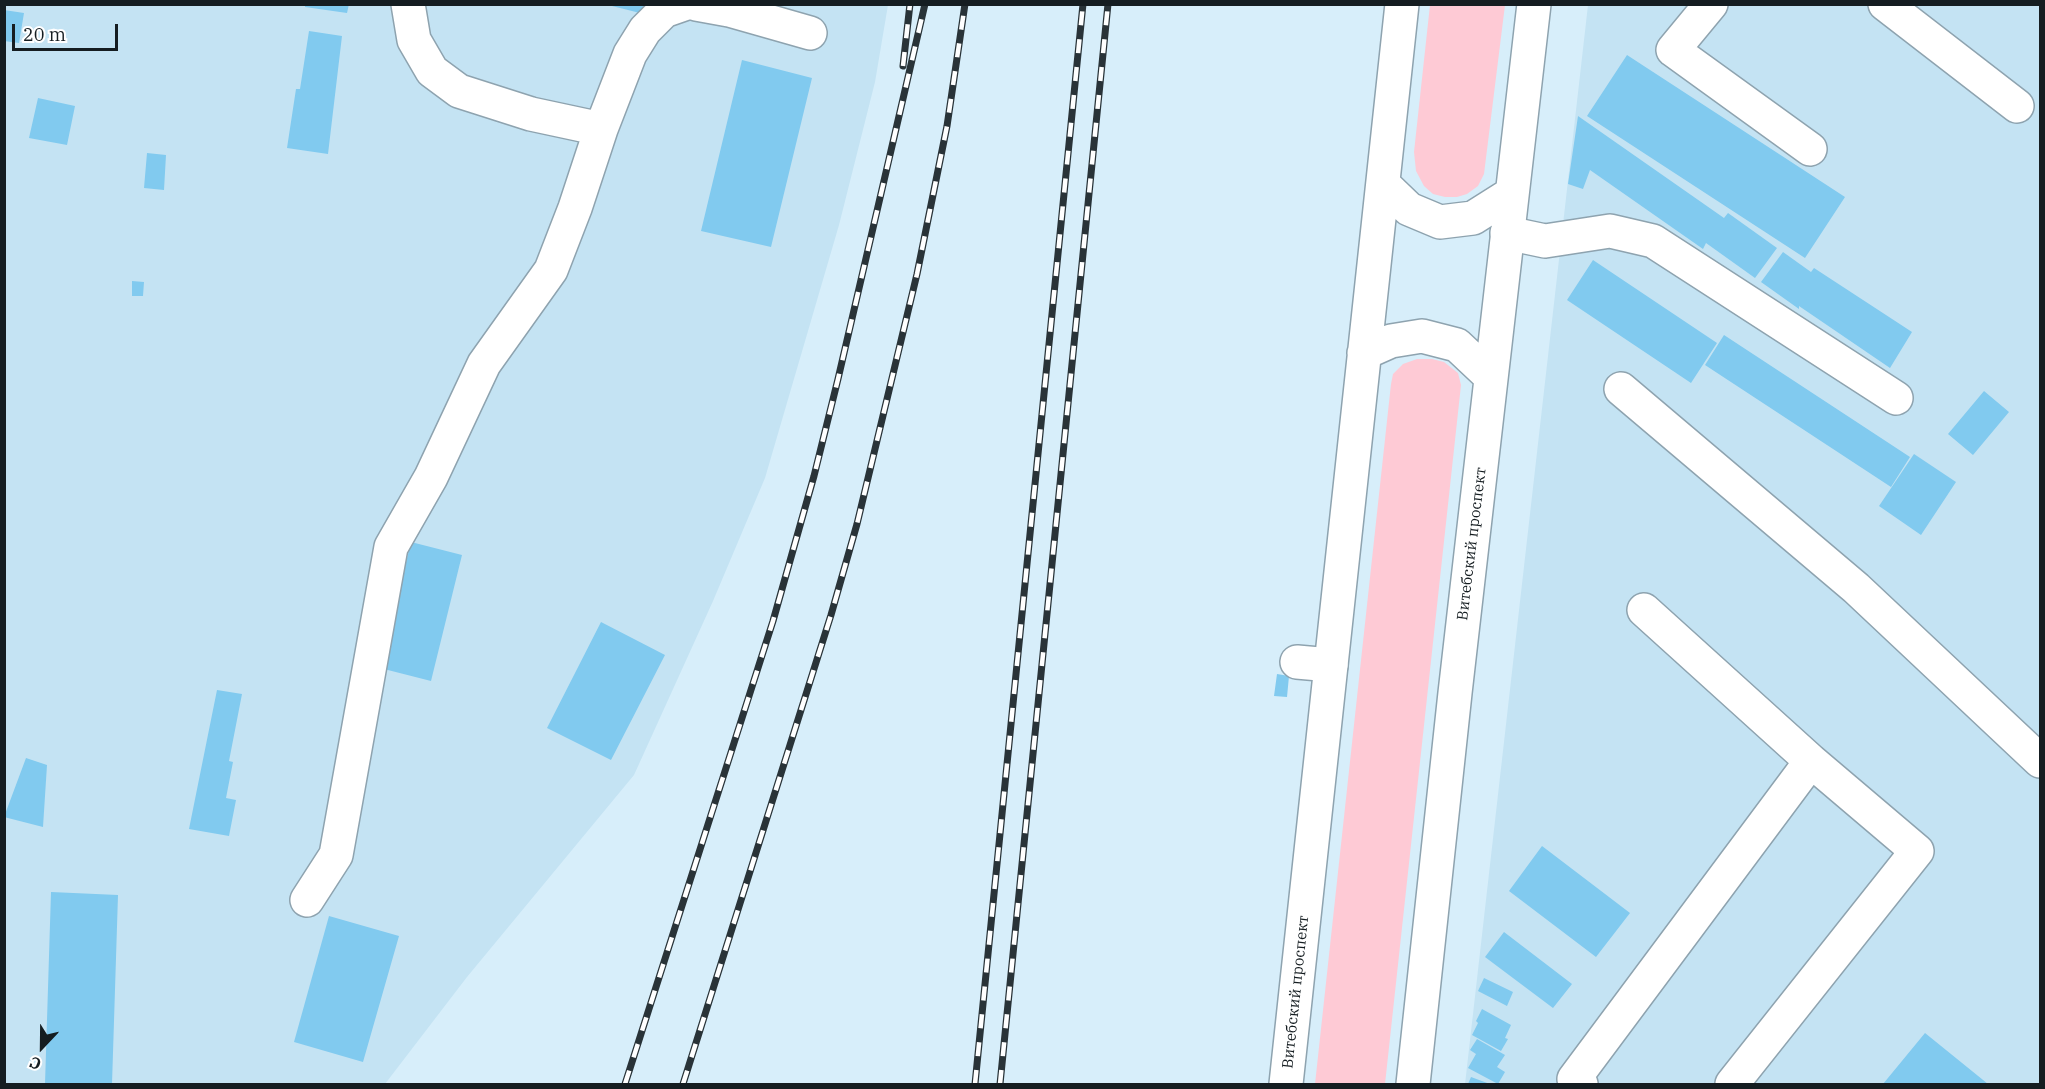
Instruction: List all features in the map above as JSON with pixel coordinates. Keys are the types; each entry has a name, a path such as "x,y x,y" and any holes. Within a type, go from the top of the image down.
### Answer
{"main road":[{"path":"408,4 414,40 432,72 459,91 512,109 601,129"},
{"path":"307,900 336,855 392,547 431,477 484,364 551,270 630,54 645,30 664,12 684,4"},
{"path":"696,4 729,10 810,33"},
{"name":"Витебский проспект","path":"1286,1084 1402,4"},
{"name":"Витебский проспект","path":"1413,1084 1534,4"},
{"path":"1711,4 1673,50 1810,149"},
{"path":"1886,4 2017,106"},
{"path":"1383,184 1409,209 1440,222 1473,218 1511,194"},
{"path":"1507,233 1545,241 1610,231 1653,241 1896,398"},
{"path":"1364,353 1391,341 1422,336 1457,345 1491,377"},
{"path":"1622,389 1856,588 2040,761"},
{"path":"1644,610 1810,761 1917,851 1732,1084"},
{"path":"1297,662 1331,665"},
{"path":"1581,1084 1574,1079 1810,761"}],"shaded area":[{"path":"5,5 888,5 875,82 839,225 765,478 713,601 634,775 467,977 385,1084 5,1084"},
{"path":"1430,5 1505,5 1484,174 1478,186 1467,194 1457,197 1433,194 1424,186 1416,171 1414,152"},
{"path":"1588,5 2040,5 2040,1084 1465,1084"},
{"path":"1417,359 1444,362 1458,373 1461,385 1385,1084 1315,1084 1391,384 1393,374 1403,364"}],"building":[{"path":"305,4 349,4 347,13 305,7"},
{"path":"604,4 646,4 644,14"},
{"path":"4,10 24,13 19,43 4,41"},
{"path":"309,31 342,36 328,154 287,148 296,89 300,89"},
{"path":"1627,55 1845,197 1805,258 1587,116"},
{"path":"742,60 812,78 771,247 701,231"},
{"path":"38,98 75,106 67,145 29,138"},
{"path":"1578,116 1724,218 1728,213 1777,248 1755,278 1706,243 1703,249 1590,170 1583,189 1568,184"},
{"path":"147,153 166,155 164,190 144,188"},
{"path":"1783,252 1811,272 1814,268 1912,332 1890,368 1761,282"},
{"path":"1593,260 1717,343 1691,383 1567,300"},
{"path":"132,281 144,282 143,296 132,296"},
{"path":"1724,335 1910,457 1891,487 1705,365"},
{"path":"1984,391 2009,412 1973,455 1948,434"},
{"path":"1914,454 1956,482 1921,535 1879,506"},
{"path":"411,542 462,555 431,681 380,668"},
{"path":"601,622 665,655 611,760 547,728"},
{"path":"1277,674 1289,676 1287,697 1274,696"},
{"path":"217,690 242,694 229,761 233,762 226,798 236,800 229,836 189,829"},
{"path":"26,758 47,765 43,827 4,817"},
{"path":"1542,846 1630,913 1596,957 1509,891"},
{"path":"51,892 118,895 112,1084 45,1084"},
{"path":"329,916 399,936 363,1062 294,1042"},
{"path":"1504,932 1572,984 1553,1008 1485,957"},
{"path":"1484,978 1513,992 1507,1006 1478,991"},
{"path":"1482,1009 1511,1025 1505,1038 1508,1039 1501,1051 1472,1035"},
{"path":"1925,1033 1988,1084 1883,1084"},
{"path":"1477,1039 1505,1055 1497,1067 1505,1072 1498,1084 1468,1068 1476,1054 1470,1050"},
{"path":"1471,1077 1490,1084 1468,1084"}],"railway":[{"path":"903,66 910,4"},
{"path":"625,1084 773,621 814,476 925,4"},
{"path":"683,1084 831,615 857,524 917,274 947,126 965,4"},
{"path":"975,1084 1083,4"},
{"path":"1000,1084 1108,4"}]}
